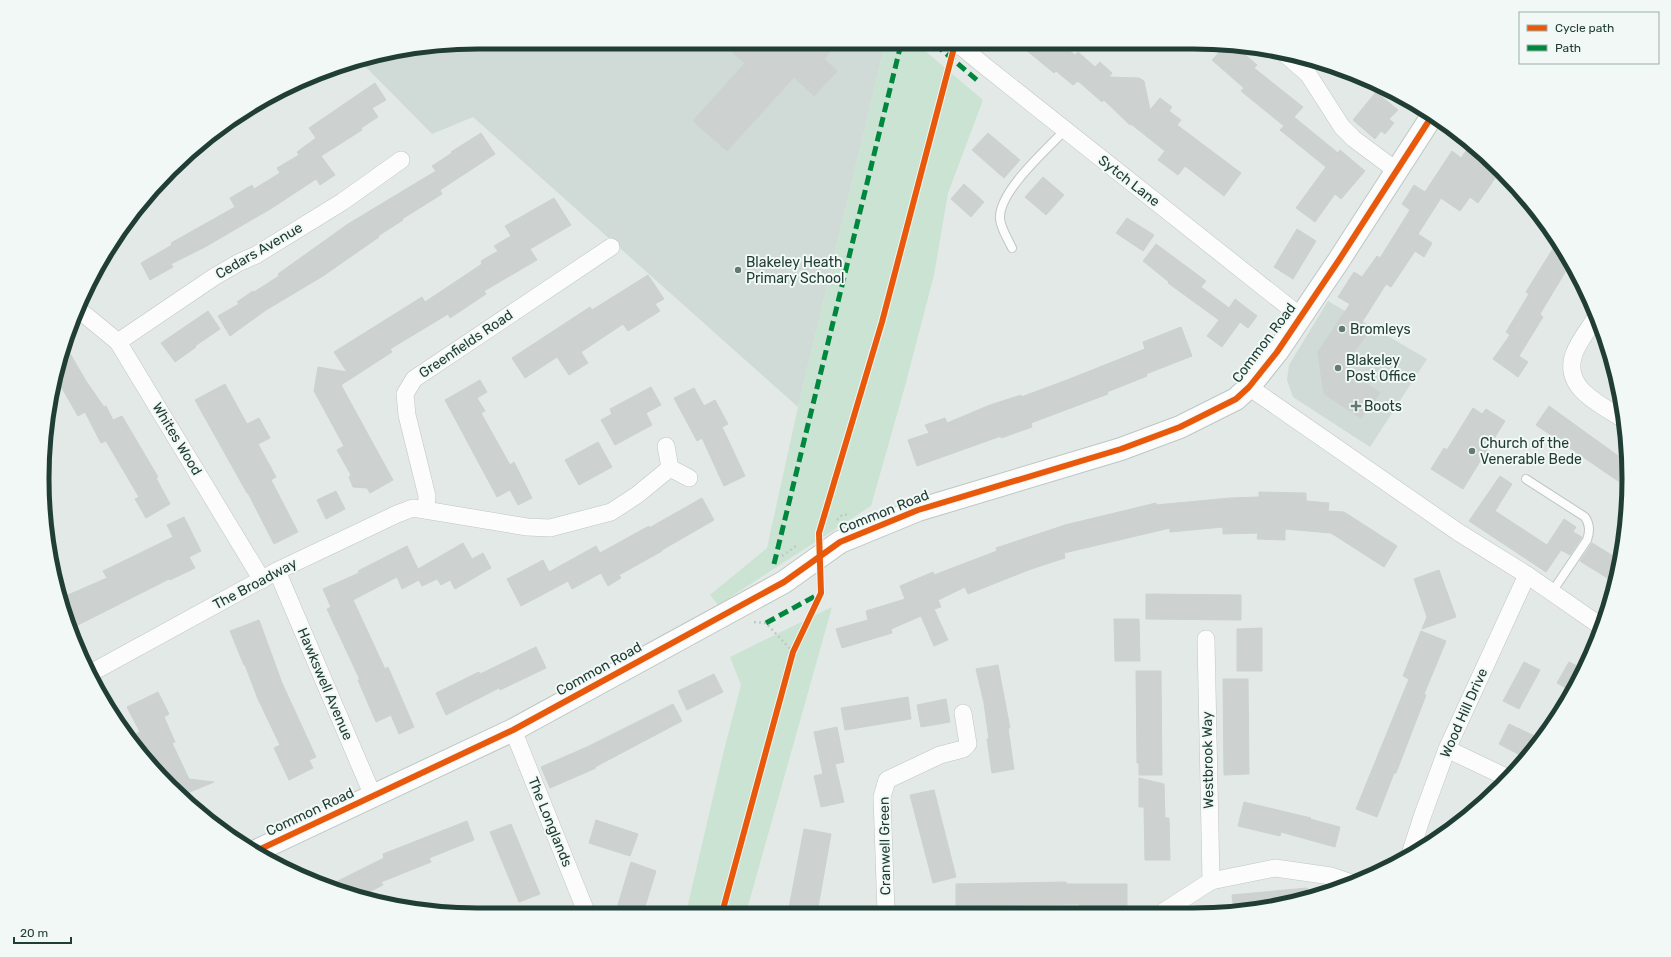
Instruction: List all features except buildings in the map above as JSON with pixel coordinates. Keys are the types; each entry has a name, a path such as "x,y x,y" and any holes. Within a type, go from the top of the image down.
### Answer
{"street":[{"name":"Sytch Lane","path":"964,49 1064,130 1300,316"},
{"path":"1293,61 1308,74 1346,131 1354,139 1398,171"},
{"name":"Common Road","path":"261,849 513,730 784,582 840,542 918,510 1121,450 1180,427 1236,399 1249,387 1277,352 1398,171 1429,120"},
{"name":"Cedars Avenue","path":"118,342 214,277 238,263 256,255 342,202 401,160"},
{"name":"Greenfields Road","path":"426,510 427,496 407,415 405,394 414,379 610,247"},
{"name":"Whites Wood","path":"83,313 118,342 262,580"},
{"path":"1592,323 1575,353 1571,365 1578,388 1589,398 1617,415"},
{"path":"1249,387 1458,532 1527,575 1597,623"},
{"path":"666,446 670,468 689,478"},
{"name":"The Broadway","path":"95,671 277,571 412,508 527,527 550,528 611,512 637,495 670,468"},
{"name":"Hawkswell Avenue","path":"277,571 373,796"},
{"name":"Wood Hill Drive","path":"1413,847 1447,749 1527,575"},
{"name":"Westbrook Way","path":"1206,639 1211,881"},
{"name":"Cranwell Green","path":"886,908 882,797 887,780 940,755 962,749 968,744 963,713"},
{"name":"The Longlands","path":"513,730 585,908"},
{"path":"1447,749 1502,775"},
{"path":"1169,908 1211,881 1275,868 1331,876 1344,880"}],"lane":[{"path":"1012,248 1000,219 1004,201 1015,183 1064,130"},
{"path":"1526,479 1585,518 1589,523 1589,535 1587,540 1552,592"}],"path":[{"path":"766,623 793,652"},
{"path":"791,659 796,645"}],"shaded area":[{"name":"Blakeley Heath Primary School","path":"478,49 884,49 798,407 473,117 432,134 364,65 395,57 422,53"},
{"path":"1328,301 1427,359 1370,447 1293,397 1287,380 1289,365"}],"green space":[{"path":"884,49 923,49 983,100 948,193 934,275 905,386 871,506 718,605 710,595 767,548 798,407"},
{"path":"832,607 747,908 687,908 724,750 741,685 730,657"}],"marked path":[{"path":"774,564 900,49"},
{"path":"941,49 978,81"},
{"path":"766,623 819,594"}],"cycle path":[{"path":"723,908 793,652 821,593 819,533 882,322 954,49"},
{"path":"261,849 513,730 784,582 840,542 918,510 1121,449 1180,427 1236,399 1249,387 1277,352 1339,260 1429,120"}],"place":[{"name":"Blakeley Heath Primary School","path":"738,270"},
{"name":"Bromleys","path":"1342,329"},
{"name":"Blakeley Post Office","path":"1338,368"},
{"name":"Boots","path":"1356,406"},
{"name":"Church of the Venerable Bede","path":"1472,451"}]}
